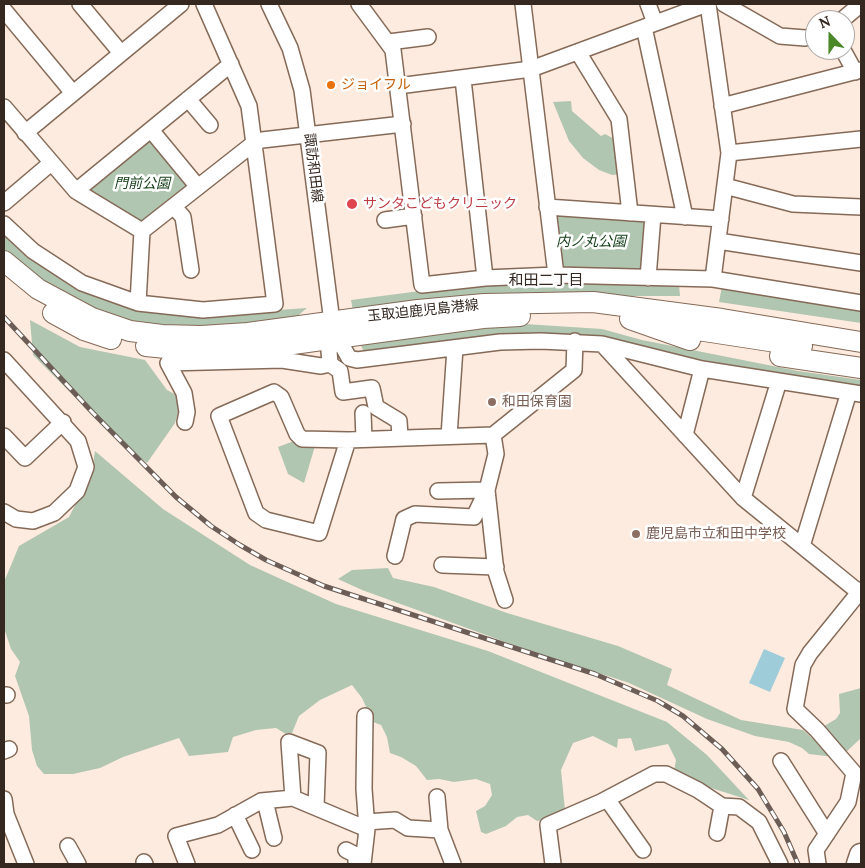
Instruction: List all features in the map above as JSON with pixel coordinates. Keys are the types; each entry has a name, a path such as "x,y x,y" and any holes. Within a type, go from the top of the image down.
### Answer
{"highway":[{"path":"858,864 861,855"}],"main road":[{"name":"玉取迫鹿児島港線","path":"4,261 38,289 67,306 92,318 130,331 201,336 333,330 531,315 578,314 630,319 861,356"},
{"name":"玉取迫鹿児島港線","path":"4,279 59,317 84,330 124,343 196,351 249,350 333,330 484,304 593,302 722,319 861,342"},
{"path":"593,302 726,308 861,328"},
{"path":"630,319 682,338 722,347 861,368"}],"street":[{"path":"80,4 121,54"},
{"path":"25,133 181,4"},
{"path":"4,224 33,251 82,283 138,303 203,310 275,304 247,98 204,4"},
{"name":"諏訪和田線","path":"269,4 280,23 296,70 309,134 333,330 329,350 330,364"},
{"path":"359,4 389,42 393,50 422,285 485,278 556,275 714,279 861,303"},
{"path":"523,4 556,275"},
{"path":"648,4 650,25 685,216"},
{"path":"398,86 530,70 707,4 729,153 714,279"},
{"path":"724,4 780,36 792,38 805,37"},
{"path":"4,10 73,93"},
{"path":"389,42 428,37"},
{"path":"578,52 619,119 630,213"},
{"path":"722,106 858,71 850,60"},
{"path":"76,191 232,64"},
{"path":"463,79 485,278"},
{"path":"188,99 210,125"},
{"path":"4,107 76,191 142,232"},
{"path":"138,303 142,232 254,143 309,134 403,124"},
{"path":"151,130 198,187"},
{"path":"729,153 861,139"},
{"path":"4,203 51,163"},
{"path":"725,186 793,204 861,206"},
{"path":"174,207 183,217 193,252 191,270"},
{"path":"548,207 721,219"},
{"path":"648,278 653,215"},
{"path":"385,220 414,216"},
{"path":"718,241 861,263"},
{"path":"333,330 349,358 357,360 500,342 575,342 602,344 702,369 855,393 802,546"},
{"path":"348,440 319,533 266,520 256,513 219,416 274,392 281,397 299,437 302,439 348,440 493,435 574,370 575,342"},
{"path":"602,344 743,498 861,592 810,652 803,666 795,709 818,730 854,772 848,802 816,850 818,864"},
{"path":"450,436 455,348"},
{"path":"4,360 63,422 78,441 83,452 86,467 77,491 54,513 45,518 33,521 16,519 4,512"},
{"path":"186,422 187,412 184,393 168,363 282,360 321,366 330,364 340,371 343,392 372,388 376,407 399,421 400,438"},
{"path":"685,435 702,369"},
{"path":"743,498 779,382"},
{"path":"363,413 364,439"},
{"path":"4,436 25,458 63,422"},
{"path":"395,556 404,519 415,514 474,517 487,490 496,454 493,435"},
{"path":"438,491 487,490"},
{"path":"487,490 496,567 505,600"},
{"path":"442,565 496,567"},
{"path":"363,864 366,826 364,776 365,716"},
{"path":"293,798 289,742 318,753 316,807"},
{"path":"781,761 827,834"},
{"path":"553,864 548,825 607,799 654,774 666,774 698,790 722,806 739,807 759,822 780,864"},
{"path":"437,797 440,830 453,864"},
{"path":"187,864 176,836 218,825 265,801 293,798 366,826 395,820 408,828 440,830"},
{"path":"4,799 9,835 26,864"},
{"path":"607,799 643,850"},
{"path":"265,801 274,838"},
{"path":"717,833 722,806"},
{"path":"236,815 252,850"},
{"path":"68,846 78,864"},
{"path":"346,850 356,856 356,864"}],"green space":[{"path":"571,101 572,111 601,136 605,134 618,141 622,174 612,175 599,170 583,158 569,141 553,102"},
{"name":"門前公園","path":"148,138 190,183 188,188 143,226 87,194 87,188"},
{"name":"内ノ丸公園","path":"555,212 644,218 646,221 644,268 641,271 563,269"},
{"path":"4,230 52,270 203,315 307,308 294,319 204,328 131,323 73,300 19,265 4,250"},
{"path":"567,281 679,285 680,296 602,296 353,311 351,300 474,284"},
{"path":"722,286 861,308 861,323 719,302"},
{"path":"30,320 80,347 145,360 167,390 182,398 175,423 147,463 125,447 33,355"},
{"path":"525,324 602,329 642,340 798,371 861,380 861,391 716,366 591,338 365,355 360,343"},
{"path":"294,441 315,446 304,483 288,474 278,447"},
{"path":"95,451 163,509 250,565 336,604 488,651 667,722 707,755 749,800 673,776 676,760 668,744 635,751 631,738 618,739 617,748 593,736 573,743 561,770 565,810 561,817 537,821 528,815 517,817 506,826 486,834 481,832 476,811 485,806 492,795 490,784 476,779 454,782 439,779 427,780 416,766 390,753 387,737 381,725 373,722 362,698 352,685 320,700 299,716 292,733 286,734 276,728 256,730 233,737 228,752 189,756 179,738 123,757 100,768 73,774 44,774 37,766 32,750 29,716 15,676 20,662 11,649 5,631 4,582 19,546 69,517 92,472"},
{"path":"388,568 393,578 434,587 507,613 618,646 672,669 667,685 741,720 803,730 834,757 809,754 802,748 789,742 755,736 707,719 629,683 508,643 362,590 338,579 352,570"},
{"path":"861,688 861,738 843,755 819,729 836,719 840,713 839,694"}],"water":[{"path":"764,649 785,658 770,692 749,683"}],"railway":[{"path":"4,317 93,413 176,497 211,526 240,545 266,560 324,586 595,674 658,701 683,716 722,749 758,789 784,832 798,864"}],"place":[{"name":"ジョイフル","path":"331,85"},
{"name":"サンタこどもクリニック","path":"352,204"},
{"name":"和田保育園","path":"492,402"},
{"name":"鹿児島市立和田中学校","path":"636,534"}],"district":[{"name":"和田二丁目","path":"546,281"}]}
